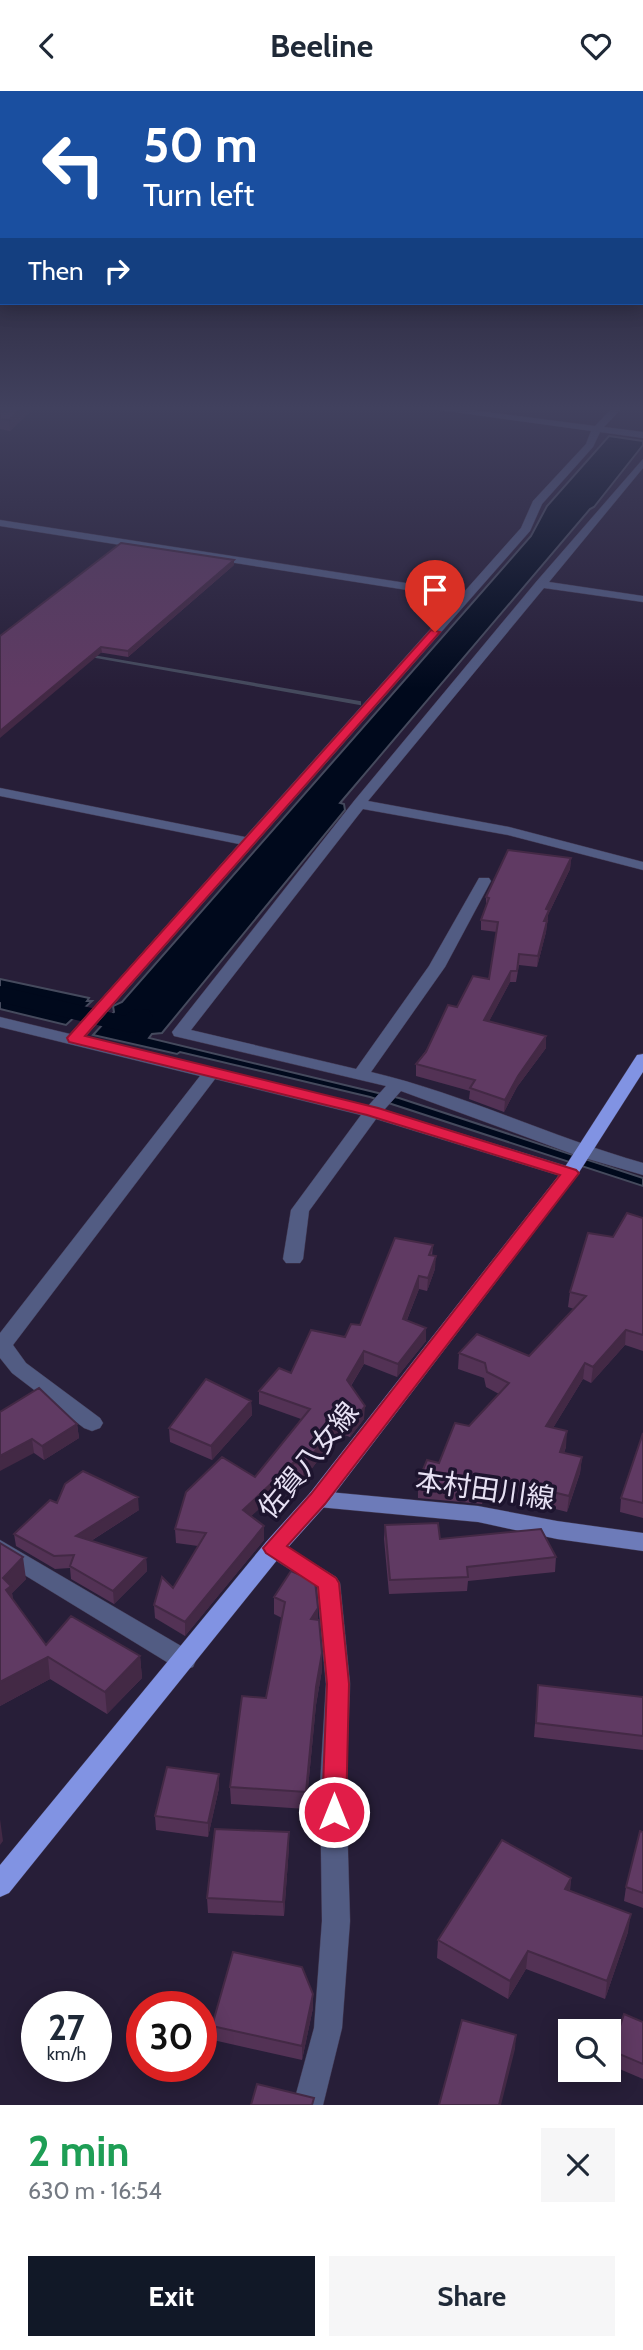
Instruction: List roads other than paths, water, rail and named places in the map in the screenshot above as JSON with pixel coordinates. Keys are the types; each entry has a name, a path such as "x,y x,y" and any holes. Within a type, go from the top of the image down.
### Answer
{"main road":[{"name":"佐賀八女線","path":"0,1885 274,1548 318,1499 570,1173 643,1059"},
{"name":"本村田川線","path":"318,1499 478,1514 557,1530 643,1542"}],"street":[{"path":"75,1038 526,529 539,501"},
{"path":"610,501 359,804 180,1032 398,1084 584,1152 643,1169"},
{"path":"0,523 467,596"},
{"path":"540,584 643,599"},
{"path":"0,792 250,842"},
{"path":"359,804 497,829 643,866"},
{"path":"361,1074 437,967 484,881"},
{"path":"0,1022 372,1112 570,1173"},
{"path":"92,1423 19,1368 1,1345 212,1072"},
{"path":"293,1259 300,1210 372,1112 398,1084"},
{"path":"274,1548 328,1583 338,1684 333,1785 336,1921 328,2028 308,2105"},
{"path":"0,1549 184,1660"}],"water":[{"path":"551,501 599,501 340,803 344,804 345,810 162,1033 152,1034 149,1038 399,1098 643,1178 643,1186 370,1097 180,1052 177,1054 93,1035 114,1012 113,1006 122,1002 531,536"},
{"path":"0,640 360,702 360,704"},
{"path":"0,979 89,998 87,1001 92,1001 66,1025 0,1009"}],"waterway":[{"path":"0,994 131,1025 140,1016"}]}
